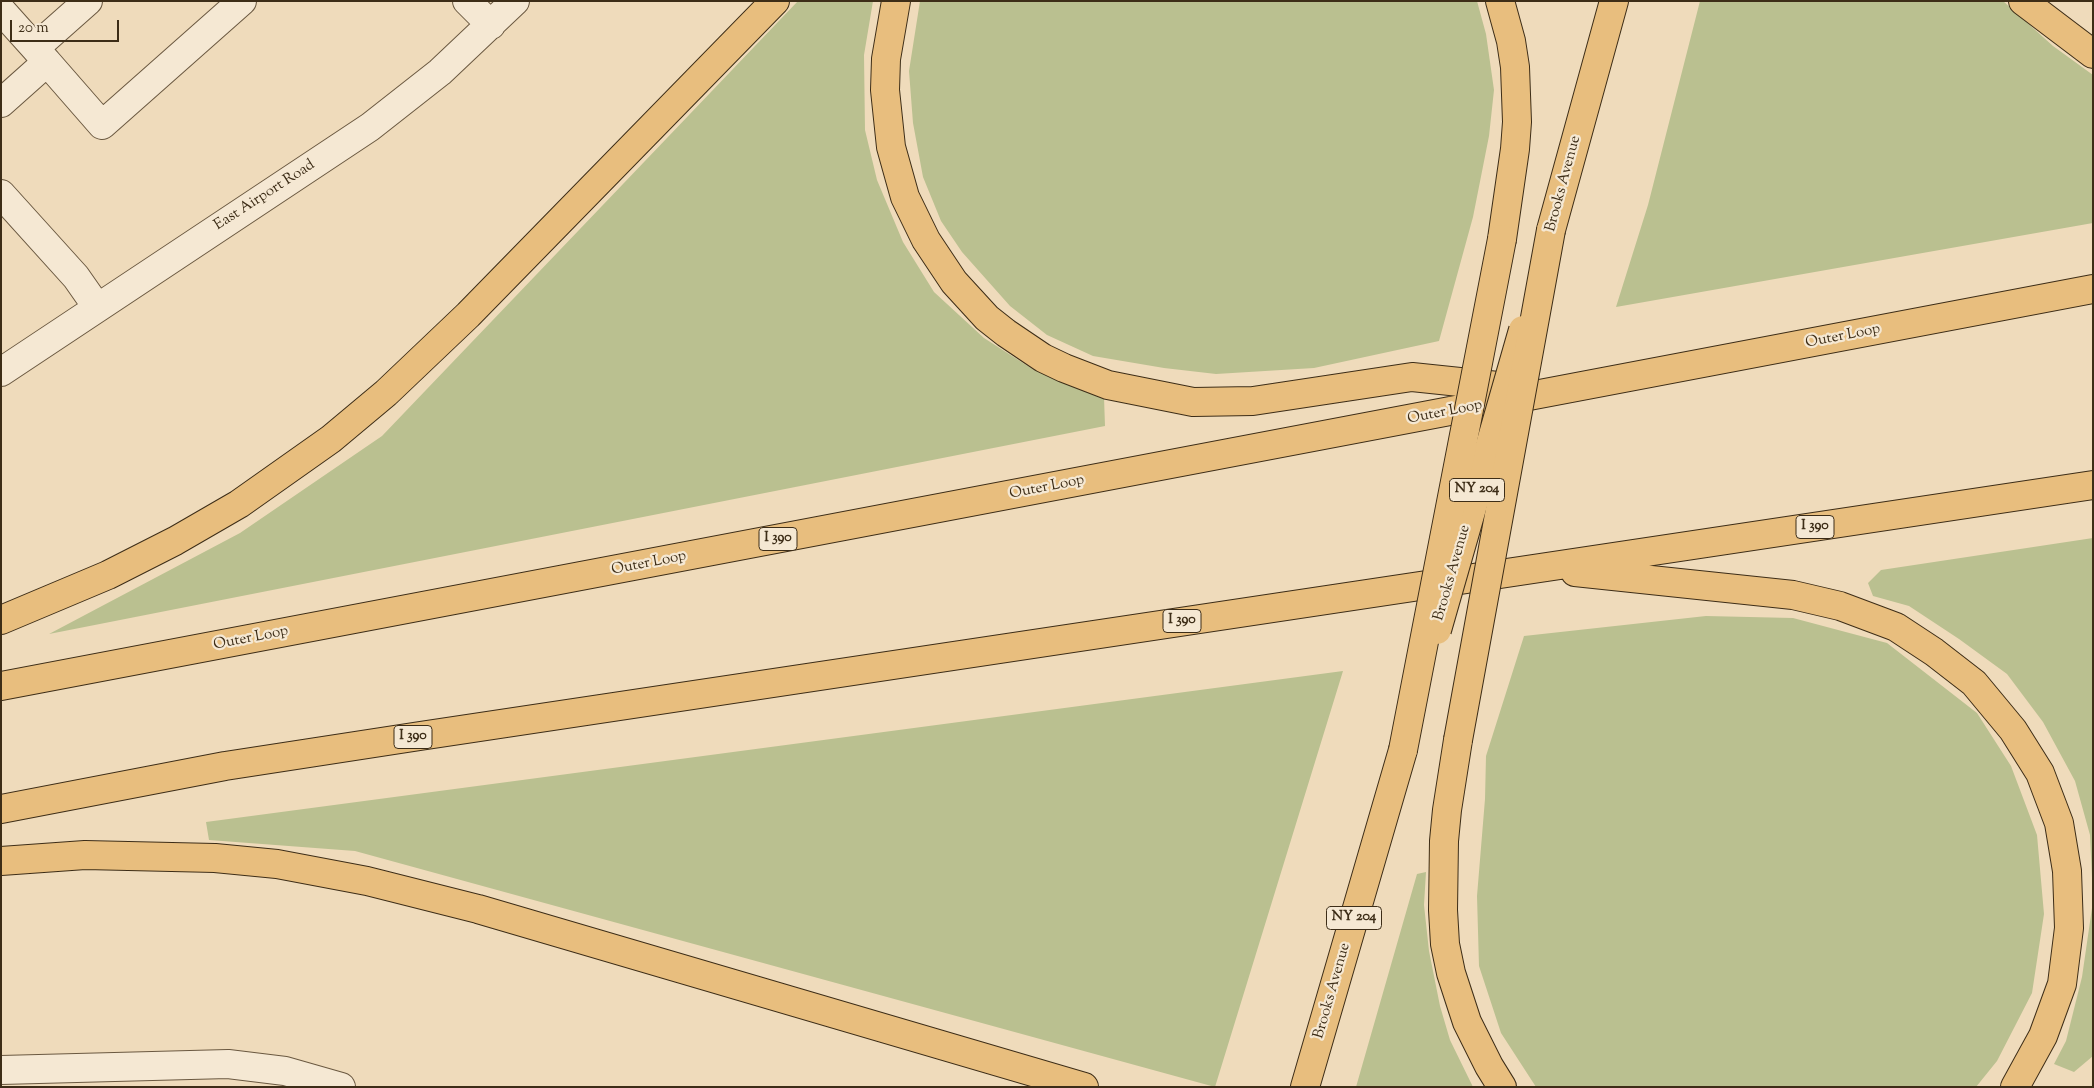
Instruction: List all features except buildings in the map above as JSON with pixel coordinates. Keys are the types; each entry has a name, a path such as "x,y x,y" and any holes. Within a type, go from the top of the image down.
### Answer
{"main road":[{"path":"1,620 108,575 175,541 238,504 331,439 386,393 468,315 775,1"},
{"path":"896,1 886,59 885,90 891,147 905,197 926,240 954,282 987,318 1043,358 1108,385 1193,402 1253,401 1412,377 1554,392"},
{"path":"1403,750 1502,239 1512,174 1517,122 1515,67 1511,41 1500,1"},
{"name":"Brooks Avenue","path":"1305,1087 1551,230 1614,1"},
{"path":"2023,1 2093,54"},
{"path":"1502,1087 1467,1022 1451,973 1445,944 1443,901 1444,841 1446,810 1458,740 1551,230"},
{"name":"Outer Loop","path":"1,686 2093,290"},
{"name":"I 390","path":"1,809 225,766 2093,485"},
{"path":"1536,568 1793,596 1840,606 1896,627 1934,652 1974,683 2013,730 2040,773 2059,823 2067,871 2069,928 2062,984 2043,1036 2015,1087"},
{"path":"1,861 85,856 190,857 276,864 358,878 478,909 1084,1087"}],"street":[{"path":"1,103 88,1"},
{"path":"1,10 102,125 242,1"},
{"path":"467,1 491,25"},
{"name":"East Airport Road","path":"1,372 370,127 418,91 515,1"},
{"path":"1,194 76,278 97,307"},
{"path":"1,1070 228,1064 286,1071 341,1087"}],"green space":[{"path":"798,1 873,1 864,55 865,130 877,180 903,242 934,292 984,338 1034,370 1104,397 1105,426 49,634 240,533 382,436"},
{"path":"920,1 1477,1 1486,34 1494,90 1489,136 1473,217 1439,341 1314,368 1216,374 1164,368 1093,356 1047,335 1010,306 962,252 941,221 923,177 913,123 909,71"},
{"path":"1700,1 2003,1 2053,46 2093,75 2093,223 1616,307 1648,205"},
{"path":"2093,538 2093,899 2090,835 2075,781 2043,722 2007,674 1909,606 1873,596 1868,583 1881,570"},
{"path":"1706,616 1793,618 1887,643 1977,713 2011,766 2037,835 2044,914 2032,993 1997,1061 1976,1087 1536,1087 1501,1033 1479,966 1477,896 1485,799 1486,756 1524,636"},
{"path":"1343,671 1215,1087 355,851 209,840 206,822"},
{"path":"1426,872 1424,905 1429,951 1440,1006 1450,1040 1473,1087 1356,1087 1417,874"},
{"path":"2093,901 2093,1056 2074,1072 2054,1064 2066,1041 2082,977"}]}
